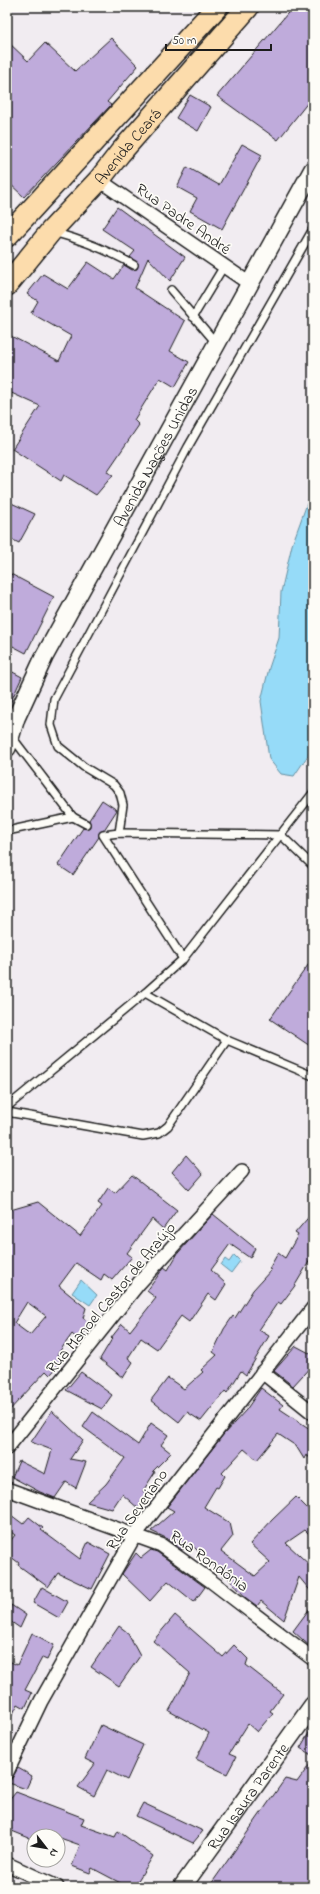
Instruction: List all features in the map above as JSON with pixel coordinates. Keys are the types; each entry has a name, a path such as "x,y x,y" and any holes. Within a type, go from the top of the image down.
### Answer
{"main road":[{"name":"Avenida Ceará","path":"7,236 62,174 217,7"},
{"name":"Avenida Ceará","path":"7,285 51,231 99,180 120,153 248,7"},
{"path":"120,153 130,126 130,118 126,106"},
{"path":"51,231 46,214 49,202 62,174"}],"street":[{"name":"Avenida Nações Unidas","path":"9,742 16,718 44,657 313,168"},
{"name":"Rua Padre André","path":"99,180 250,284"},
{"name":"Rua Manoel Castor de Araújo","path":"7,1448 139,1283 242,1171"},
{"name":"Rua Severiano","path":"7,1772 41,1701 135,1535 313,1308"},
{"path":"262,1372 313,1413"},
{"name":"Rua Rondônia","path":"7,1489 161,1545 211,1580 313,1658"},
{"name":"Rua Isaura Parente","path":"182,1887 313,1705"},
{"path":"7,1864 57,1887"}],"lane":[{"path":"119,833 123,805 120,793 114,785 84,767 58,746 51,726 54,700 93,623 188,447 313,229"},
{"path":"51,231 90,243 111,252 134,265"},
{"path":"193,317 224,266"},
{"path":"171,290 217,344"},
{"path":"9,742 73,817 86,824"},
{"path":"7,1107 146,993 183,959 313,793"},
{"path":"7,831 73,817"},
{"path":"183,959 102,834 281,834 313,866"},
{"path":"146,993 227,1040 313,1076"},
{"path":"7,1112 142,1136 159,1133 168,1126 227,1040"}],"water":[{"path":"313,487 313,748 294,776 281,774 269,759 261,701 269,668 279,638 281,592 292,545"},
{"path":"234,1255 240,1261 231,1273 221,1265 225,1259 229,1262"},
{"path":"81,1280 97,1295 90,1305 72,1293"}],"building":[{"path":"293,7 313,7 313,96 278,140 217,96"},
{"path":"111,38 138,66 107,102 111,105 24,197 7,181 7,41 28,61 45,43 75,71"},
{"path":"190,95 211,107 198,131 176,118"},
{"path":"242,144 262,155 222,229 190,211 197,198 177,187 187,167 219,185"},
{"path":"117,207 185,257 170,281 148,258 135,288 185,321 170,351 189,362 175,387 160,378 134,420 139,425 107,472 113,475 96,495 64,475 61,481 12,449 40,406 7,391 7,334 59,361 71,336 31,313 38,301 27,294 43,274 68,289 88,262 114,279 124,265 132,270 137,269 138,263 130,257 135,251 102,229"},
{"path":"7,501 35,514 19,543 7,537"},
{"path":"7,572 54,597 26,653 7,643"},
{"path":"7,669 22,677 7,710"},
{"path":"102,800 117,810 104,830 99,833 99,837 73,875 58,865 83,828 87,829 90,827 89,820"},
{"path":"313,958 313,1048 270,1019"},
{"path":"186,1155 203,1174 189,1190 172,1172"},
{"path":"132,1175 177,1210 163,1229 152,1219 127,1253 132,1257 112,1280 104,1274 101,1280 76,1263 59,1286 86,1308 83,1318 90,1323 79,1340 72,1334 57,1355 64,1360 50,1375 46,1371 7,1413 7,1211 38,1202 80,1236 102,1206 98,1203 108,1188 115,1193","holes":["27,1302 46,1316 30,1335 14,1323"]},
{"path":"313,1212 313,1255 294,1287 281,1304 278,1302 259,1330 269,1336 246,1375 241,1371 227,1393 225,1391 201,1421 187,1412 179,1422 151,1400 168,1378 184,1389 203,1372 201,1370 217,1355 213,1352 224,1329 233,1316 235,1318 253,1290 271,1270 269,1269 278,1253 285,1258 298,1235 295,1233"},
{"path":"213,1214 255,1248 250,1258 230,1244 211,1270 226,1284 216,1300 208,1294 189,1322 181,1316 157,1349 141,1338 128,1358 133,1362 123,1378 100,1359 112,1339 111,1338 122,1324 130,1331 156,1298 147,1291 164,1267 168,1270 178,1253"},
{"path":"296,1346 313,1355 313,1364 293,1386 274,1371"},
{"path":"81,1372 112,1395 102,1409 66,1390"},
{"path":"261,1388 283,1405 280,1409 313,1431 313,1460 306,1455 304,1459 296,1446 278,1434 257,1460 244,1449 222,1473 225,1476 218,1488 216,1487 204,1507 230,1523 233,1536 221,1551 255,1576 270,1562 250,1544 272,1520 296,1497 313,1514 313,1538 305,1530 286,1543 313,1568 313,1594 299,1577 284,1620 261,1601 257,1606 246,1598 227,1576 223,1576 191,1544 182,1550 166,1538 151,1531 174,1511 167,1507 223,1435 246,1410"},
{"path":"52,1411 83,1440 70,1459 86,1462 76,1488 66,1482 55,1498 12,1477 19,1461 45,1474 52,1450 31,1442"},
{"path":"93,1412 138,1445 151,1423 168,1435 161,1445 171,1453 153,1471 155,1472 143,1491 147,1494 140,1510 122,1494 112,1509 87,1502 106,1484 125,1458 83,1427"},
{"path":"7,1512 23,1524 29,1517 43,1528 41,1530 80,1559 88,1542 110,1554 92,1589 58,1573 48,1587 18,1565 19,1563 7,1554 7,1545 15,1535 7,1529"},
{"path":"151,1550 157,1552 205,1587 194,1602 168,1581 150,1601 122,1574 136,1553 141,1558"},
{"path":"42,1587 68,1602 59,1618 33,1603"},
{"path":"313,1604 313,1649 293,1631"},
{"path":"11,1605 26,1615 20,1628 7,1619"},
{"path":"175,1615 223,1657 234,1645 248,1659 246,1665 283,1694 270,1711 273,1713 257,1732 248,1724 229,1754 236,1757 227,1774 196,1759 209,1733 169,1711 190,1673 153,1641"},
{"path":"119,1626 127,1632 140,1656 119,1686 91,1667"},
{"path":"32,1633 54,1645 47,1660 42,1658 25,1690 32,1693 25,1708 18,1704 7,1725 7,1660 17,1665"},
{"path":"101,1725 143,1745 127,1780 107,1770 94,1796 78,1787 95,1764 85,1759"},
{"path":"313,1726 313,1756 300,1748"},
{"path":"313,1760 313,1887 209,1887 285,1779 297,1782"},
{"path":"18,1768 32,1776 26,1789 9,1783"},
{"path":"16,1792 84,1818 81,1825 115,1837 118,1831 153,1856 134,1887 128,1887 92,1868 90,1873 72,1866 80,1845 66,1840 66,1828 26,1828 26,1837 7,1829 7,1803"},
{"path":"143,1803 203,1831 193,1843 136,1816"}]}
